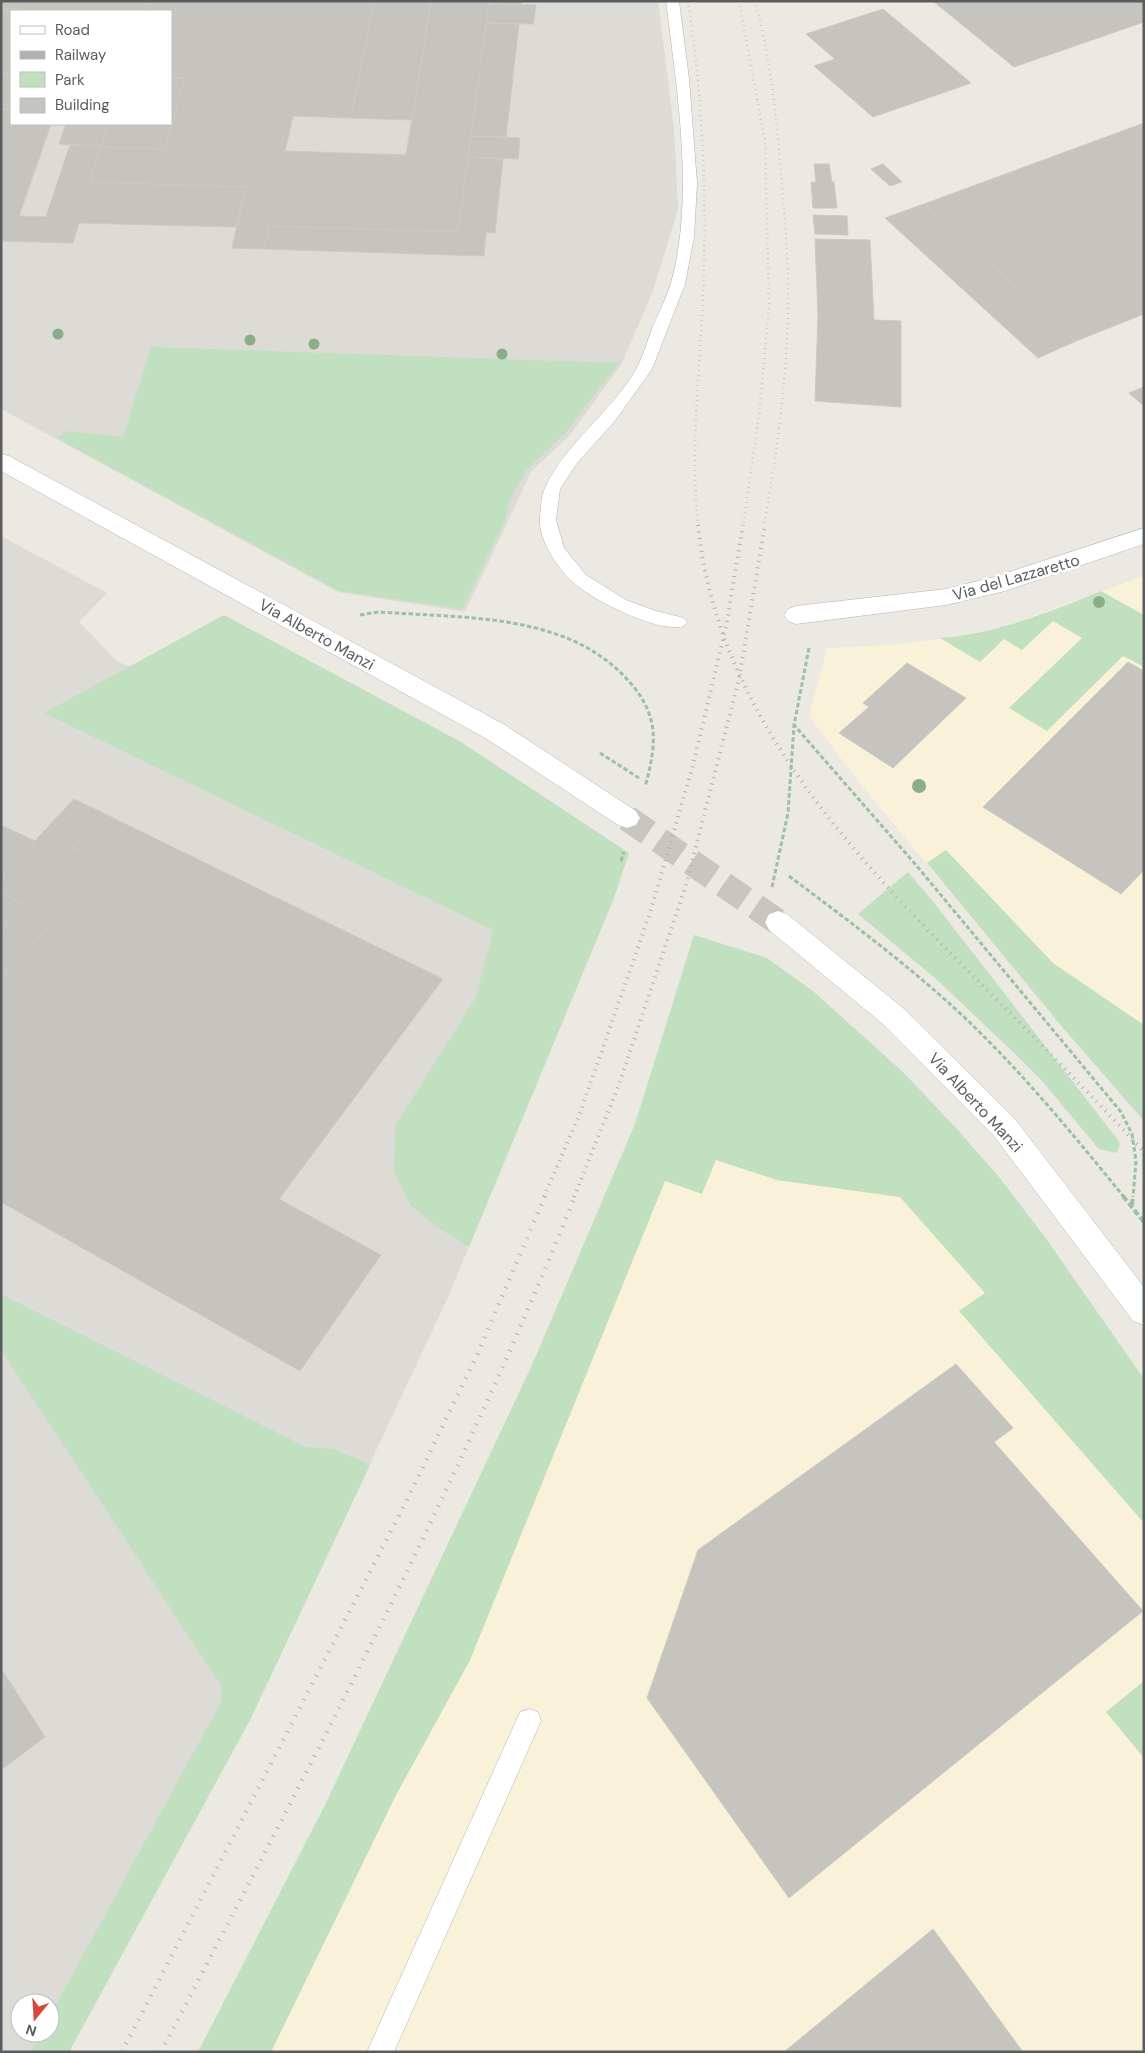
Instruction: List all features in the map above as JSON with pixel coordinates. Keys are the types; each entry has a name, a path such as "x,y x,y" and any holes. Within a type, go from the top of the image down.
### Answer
{"main road":[{"name":"Via Alberto Manzi","path":"1,461 488,728 564,775 627,818"},
{"name":"Via del Lazzaretto","path":"805,614 946,597 997,585 1144,536"},
{"name":"Via Alberto Manzi","path":"774,909 894,1016 1004,1127 1144,1311"}],"lane":[{"path":"672,1 682,79 690,183 687,237 678,284 644,369 608,418 571,459 552,489 548,520 556,550 580,578 620,604 653,617 678,622"},
{"path":"380,2052 529,1721"}],"path":[{"path":"354,616 378,612 496,621 564,636 591,650 616,667 630,681 640,693 654,719 656,740 653,764 644,790"},
{"path":"774,909 788,813 794,725 805,614"},
{"path":"794,725 916,865 1121,1112 1132,1134 1136,1161 1132,1206"},
{"path":"621,861 627,844"}],"shaded area":[{"path":"1,1 658,1 674,129 678,209 653,291 621,365 570,435 531,472 465,612 338,592 1,409"},
{"path":"1,536 107,593 79,622 117,661 614,898 448,1297 251,1718 69,2052 1,2052"},
{"path":"1144,576 1144,1121 1063,1028 858,781 809,716 827,648 889,645 950,638 1006,626"},
{"path":"715,1160 777,1180 900,1197 985,1293 960,1311 1144,1523 1144,1681 1106,1712 1144,1758 1144,2052 271,2052 395,1797 470,1660 665,1181"}],"green space":[{"path":"151,347 619,363 566,432 526,471 511,498 505,521 462,609 339,591 57,438 68,431 123,437"},
{"path":"1101,591 1144,615 1144,667 1123,656 1047,731 1009,708 1082,638 1053,621 1022,650 1004,639 980,662 940,638 961,636 1002,627"},
{"path":"224,615 461,742 629,853 614,898 469,1247 440,1229 410,1205 394,1171 395,1126 476,997 493,930 44,713"},
{"path":"946,850 1053,963 1144,1025 1144,1121 1063,1028 927,863"},
{"path":"908,872 935,904 1118,1140 1120,1146 1116,1153 1099,1149 1042,1081 1013,1052 935,978 858,914"},
{"path":"694,935 767,958 814,992 904,1073 955,1127 999,1177 1045,1237 1144,1379 1144,1523 959,1311 985,1293 900,1197 777,1180 716,1160 702,1194 665,1181 470,1660 395,1797 271,2052 198,2052 325,1805 532,1365 635,1124"},
{"path":"1,1294 306,1447 334,1449 370,1465 251,1718 69,2052 31,2052 36,2043 60,2043 60,1998 221,1702 222,1687 1,1350"},
{"path":"1144,1681 1144,1758 1106,1712"}],"building":[{"path":"1,1 148,1 145,10 1,9"},
{"path":"148,1 374,1 351,118 293,116 285,151 406,155 431,1 489,1 458,232 269,226 264,249 232,248 246,187 90,182 101,147 165,149 185,78 172,78 172,10 145,10"},
{"path":"374,1 431,1 412,120 351,118"},
{"path":"489,1 522,1 521,5 489,4"},
{"path":"933,1 1144,1 1144,22 1014,67"},
{"path":"489,4 536,5 533,24 486,23"},
{"path":"1,9 30,10 10,10 10,73 1,73"},
{"path":"883,9 971,83 873,117 814,66 835,59 806,34"},
{"path":"486,23 519,24 506,137 471,136"},
{"path":"1,73 10,73 10,109 1,109"},
{"path":"172,78 185,78 172,124"},
{"path":"1,109 10,109 10,125 51,125 19,216 46,217 70,145 101,146 90,182 246,187 236,227 79,223 73,243 1,241"},
{"path":"1144,123 1144,314 1076,341 924,204"},
{"path":"66,125 108,125 101,146 59,144"},
{"path":"108,125 172,125 165,149 101,147"},
{"path":"471,136 520,138 518,159 468,157"},
{"path":"468,157 503,159 495,233 486,232 484,256 264,249 269,226 458,232"},
{"path":"814,164 829,164 832,182 834,182 837,208 813,208 811,182 816,182"},
{"path":"883,164 902,182 890,186 871,169"},
{"path":"924,204 1076,341 1038,358 885,218"},
{"path":"813,215 847,216 848,235 815,234"},
{"path":"815,239 870,240 874,320 901,321 901,407 815,401 818,315"},
{"path":"1144,387 1144,406 1129,393"},
{"path":"1128,662 1144,671 1144,870 1121,894 983,807"},
{"path":"907,663 966,698 893,768 839,733 869,707 863,703"},
{"path":"74,799 103,813 73,847 106,863 1,979 1,932 26,905 1,893 1,877"},
{"path":"103,813 443,979 279,1199 381,1255 300,1371 1,1202 1,979 106,863 73,847"},
{"path":"1,825 35,841 1,877"},
{"path":"1,893 26,905 1,932"},
{"path":"956,1364 1013,1428 994,1442 1143,1611 789,1898 647,1698 698,1550"},
{"path":"1,1669 8,1679 1,1685"},
{"path":"8,1679 45,1737 1,1770 1,1685"},
{"path":"933,1929 1023,2052 784,2052"}],"tunnel":[{"path":"627,818 778,922"}],"railway":[{"path":"688,1 697,75 704,185 703,296 695,440 698,526"},
{"path":"739,1 765,142 769,307 759,415 743,526"},
{"path":"755,1 768,60 776,121 785,216 788,291 783,391 777,445 764,526"},
{"path":"698,525 711,595 724,635"},
{"path":"724,635 743,525"},
{"path":"740,675 765,525"},
{"path":"544,1197 580,1113 650,913 692,769 724,635"},
{"path":"724,635 740,675"},
{"path":"574,1197 618,1087 686,885 740,675"},
{"path":"740,675 764,723 802,782 844,837 939,942 1144,1152"},
{"path":"122,2052 407,1500 477,1355 545,1196"},
{"path":"161,2052 271,1841 431,1522 481,1415 575,1196"}]}
